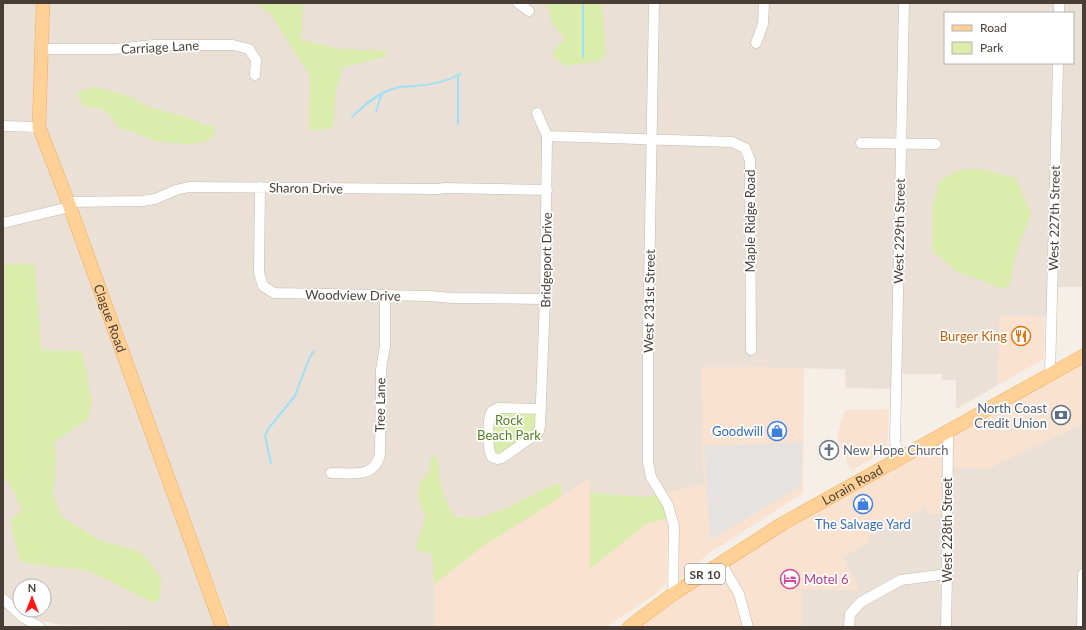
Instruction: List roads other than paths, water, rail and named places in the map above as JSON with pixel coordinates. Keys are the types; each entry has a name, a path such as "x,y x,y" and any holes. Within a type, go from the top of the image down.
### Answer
{"main road":[{"name":"Clague Road","path":"43,3 39,127 222,627"},
{"name":"Lorain Road","path":"629,627 673,594 782,524 948,433 1083,356"}],"street":[{"path":"518,3 529,11"},
{"name":"West 231st Street","path":"654,3 648,344 648,462 651,477 668,505 674,526 673,594"},
{"path":"756,43 763,24 764,3"},
{"name":"West 229th Street","path":"900,459 895,442 904,3"},
{"name":"Carriage Lane","path":"42,49 114,49 154,44 233,44 249,49 256,60 255,75"},
{"name":"West 227th Street","path":"1050,374 1058,64"},
{"name":"Bridgeport Drive","path":"537,113 547,136 545,299 541,409 539,431 502,458 498,459 492,457 488,449 489,418 492,411 498,408 541,409"},
{"path":"3,126 39,127"},
{"name":"Maple Ridge Road","path":"547,136 732,142 745,148 750,160 751,350"},
{"path":"861,143 936,144"},
{"name":"Sharon Drive","path":"3,223 68,204 142,201 155,199 176,190 189,187 547,190"},
{"name":"Woodview Drive","path":"260,187 259,273 263,286 274,293 545,299"},
{"name":"Tree Lane","path":"331,473 363,473 370,471 375,467 378,461 380,454 381,370 385,346 385,296"},
{"name":"West 228th Street","path":"946,627 948,574 948,433"},
{"path":"721,563 739,594 748,627"},
{"path":"849,627 850,614 861,602 901,580 948,574"},
{"path":"1082,627 1083,574"},
{"path":"3,600 24,618 40,627"}],"waterway":[{"path":"583,3 583,57"},
{"path":"352,117 372,99 384,92 401,87 438,83 460,74"},
{"path":"458,75 458,124"},
{"path":"376,112 382,94"},
{"path":"271,463 265,436 268,429 295,396 309,359 314,351"}],"place":[{"name":"Burger King","path":"1021,336"},
{"name":"North Coast Credit Union","path":"1061,415"},
{"name":"Goodwill","path":"777,431"},
{"name":"New Hope Church","path":"829,450"},
{"name":"The Salvage Yard","path":"863,504"},
{"name":"Motel 6","path":"790,579"}],"park label":[{"name":"Rock Beach Park","path":"509,428"}]}
